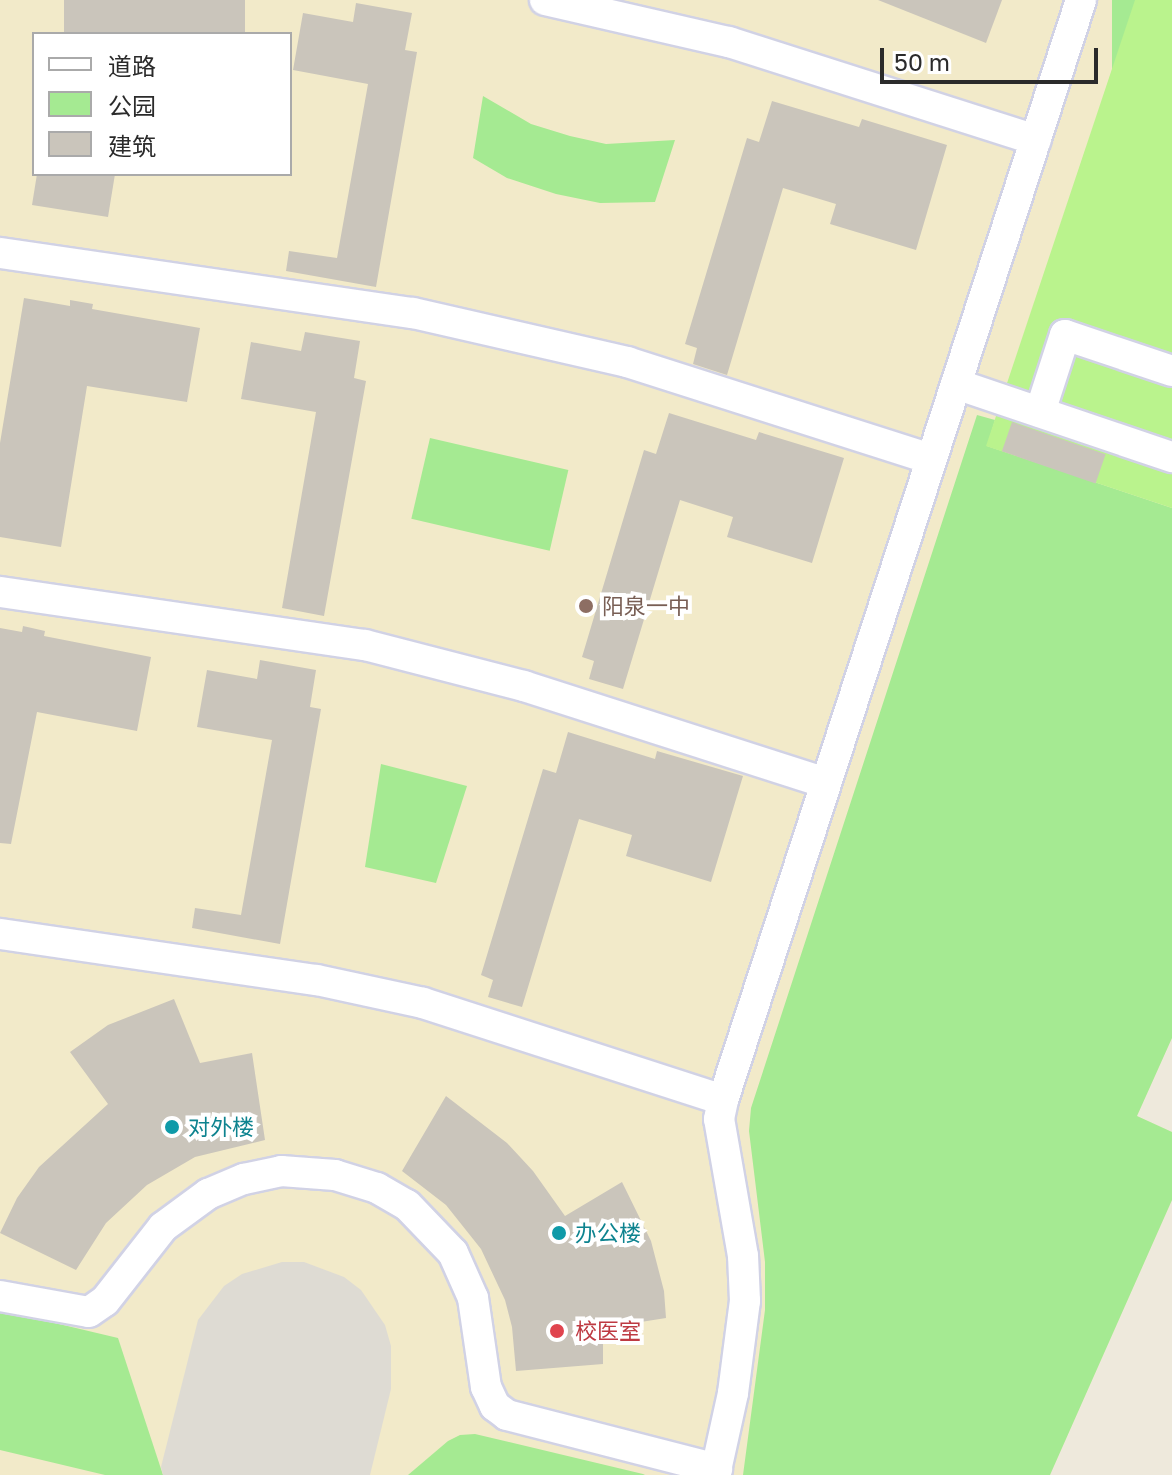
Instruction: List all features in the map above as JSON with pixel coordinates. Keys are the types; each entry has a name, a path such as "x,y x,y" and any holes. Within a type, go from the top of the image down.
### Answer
{"lane":[{"path":"545,0 729,42 1036,140"},
{"path":"0,1296 89,1312 105,1301 163,1227 208,1194 244,1179 281,1171 335,1175 377,1188 407,1205 453,1253 473,1298 486,1387 495,1406 507,1415 716,1472 733,1393 745,1301 743,1256 719,1119 723,1100 1081,0"},
{"path":"0,253 413,313 627,362 931,459"},
{"path":"1040,412 1065,335 1172,371"},
{"path":"956,384 1172,457"},
{"path":"0,592 365,645 524,686 826,783"},
{"path":"0,934 317,980 423,1003 723,1100"}],"shaded area":[{"name":"阳泉一中","path":"0,0 1172,0 1172,1038 1137,1116 1172,1132 1172,1200 1050,1475 0,1475"},
{"path":"282,1262 304,1262 344,1277 361,1290 385,1325 391,1346 391,1389 370,1475 163,1475 161,1467 198,1320 224,1286 242,1274"}],"green space":[{"path":"1112,0 1135,0 1135,153 1112,153"},
{"path":"1135,0 1172,0 1172,508 986,446"},
{"path":"483,96 531,124 570,136 606,144 675,140 655,202 600,203 556,194 507,178 473,158"},
{"path":"977,415 995,420 987,446 1172,508 1172,1038 1137,1116 1172,1132 1172,1200 1050,1475 743,1475 765,1310 765,1262 749,1131 751,1108"},
{"path":"430,438 568,470 550,551 411,519"},
{"path":"381,764 467,786 436,883 365,867"},
{"path":"0,1310 118,1338 163,1475 105,1475 0,1450"},
{"path":"475,1434 645,1475 408,1475 448,1441 460,1435"}],"building":[{"path":"64,0 245,0 245,32 64,32"},
{"path":"878,0 1002,0 986,43"},
{"path":"356,3 412,13 405,50 417,52 376,287 286,271 289,251 337,258 368,84 293,70 303,13 353,22"},
{"path":"772,101 859,127 862,119 947,145 916,250 830,224 836,204 783,188 727,375 693,364 697,348 685,344 747,138 759,142"},
{"path":"37,176 115,176 108,217 32,205"},
{"path":"24,298 70,306 70,300 93,304 92,309 200,328 187,402 87,386 61,547 0,537 0,443"},
{"path":"305,332 360,341 354,378 366,381 324,616 282,608 316,412 241,399 251,342 301,351"},
{"path":"669,413 756,440 759,432 844,458 812,563 727,537 733,517 680,500 623,689 589,679 594,661 582,657 644,450 656,454"},
{"path":"1012,422 1106,454 1096,484 1002,451"},
{"path":"23,626 45,631 44,636 151,657 137,731 37,712 11,844 0,843 0,628 22,632"},
{"path":"260,660 316,670 310,707 321,709 280,944 192,928 195,908 241,915 272,740 197,727 207,670 257,679"},
{"path":"568,732 655,759 657,751 743,776 711,882 626,856 632,835 579,819 522,1007 488,997 493,980 481,975 543,769 556,773"},
{"name":"对外楼","path":"174,999 200,1063 252,1053 265,1140 195,1157 147,1185 106,1223 76,1270 0,1233 17,1198 39,1167 108,1104 70,1052 108,1025"},
{"name":"办公楼","path":"446,1096 507,1143 533,1171 565,1216 622,1182 651,1241 664,1291 666,1318 603,1328 603,1364 516,1371 512,1327 505,1300 481,1249 446,1205 402,1171"}],"place":[{"name":"阳泉一中","path":"586,606"},
{"name":"对外楼","path":"172,1127"},
{"name":"办公楼","path":"559,1233"},
{"name":"校医室","path":"557,1331"}]}
